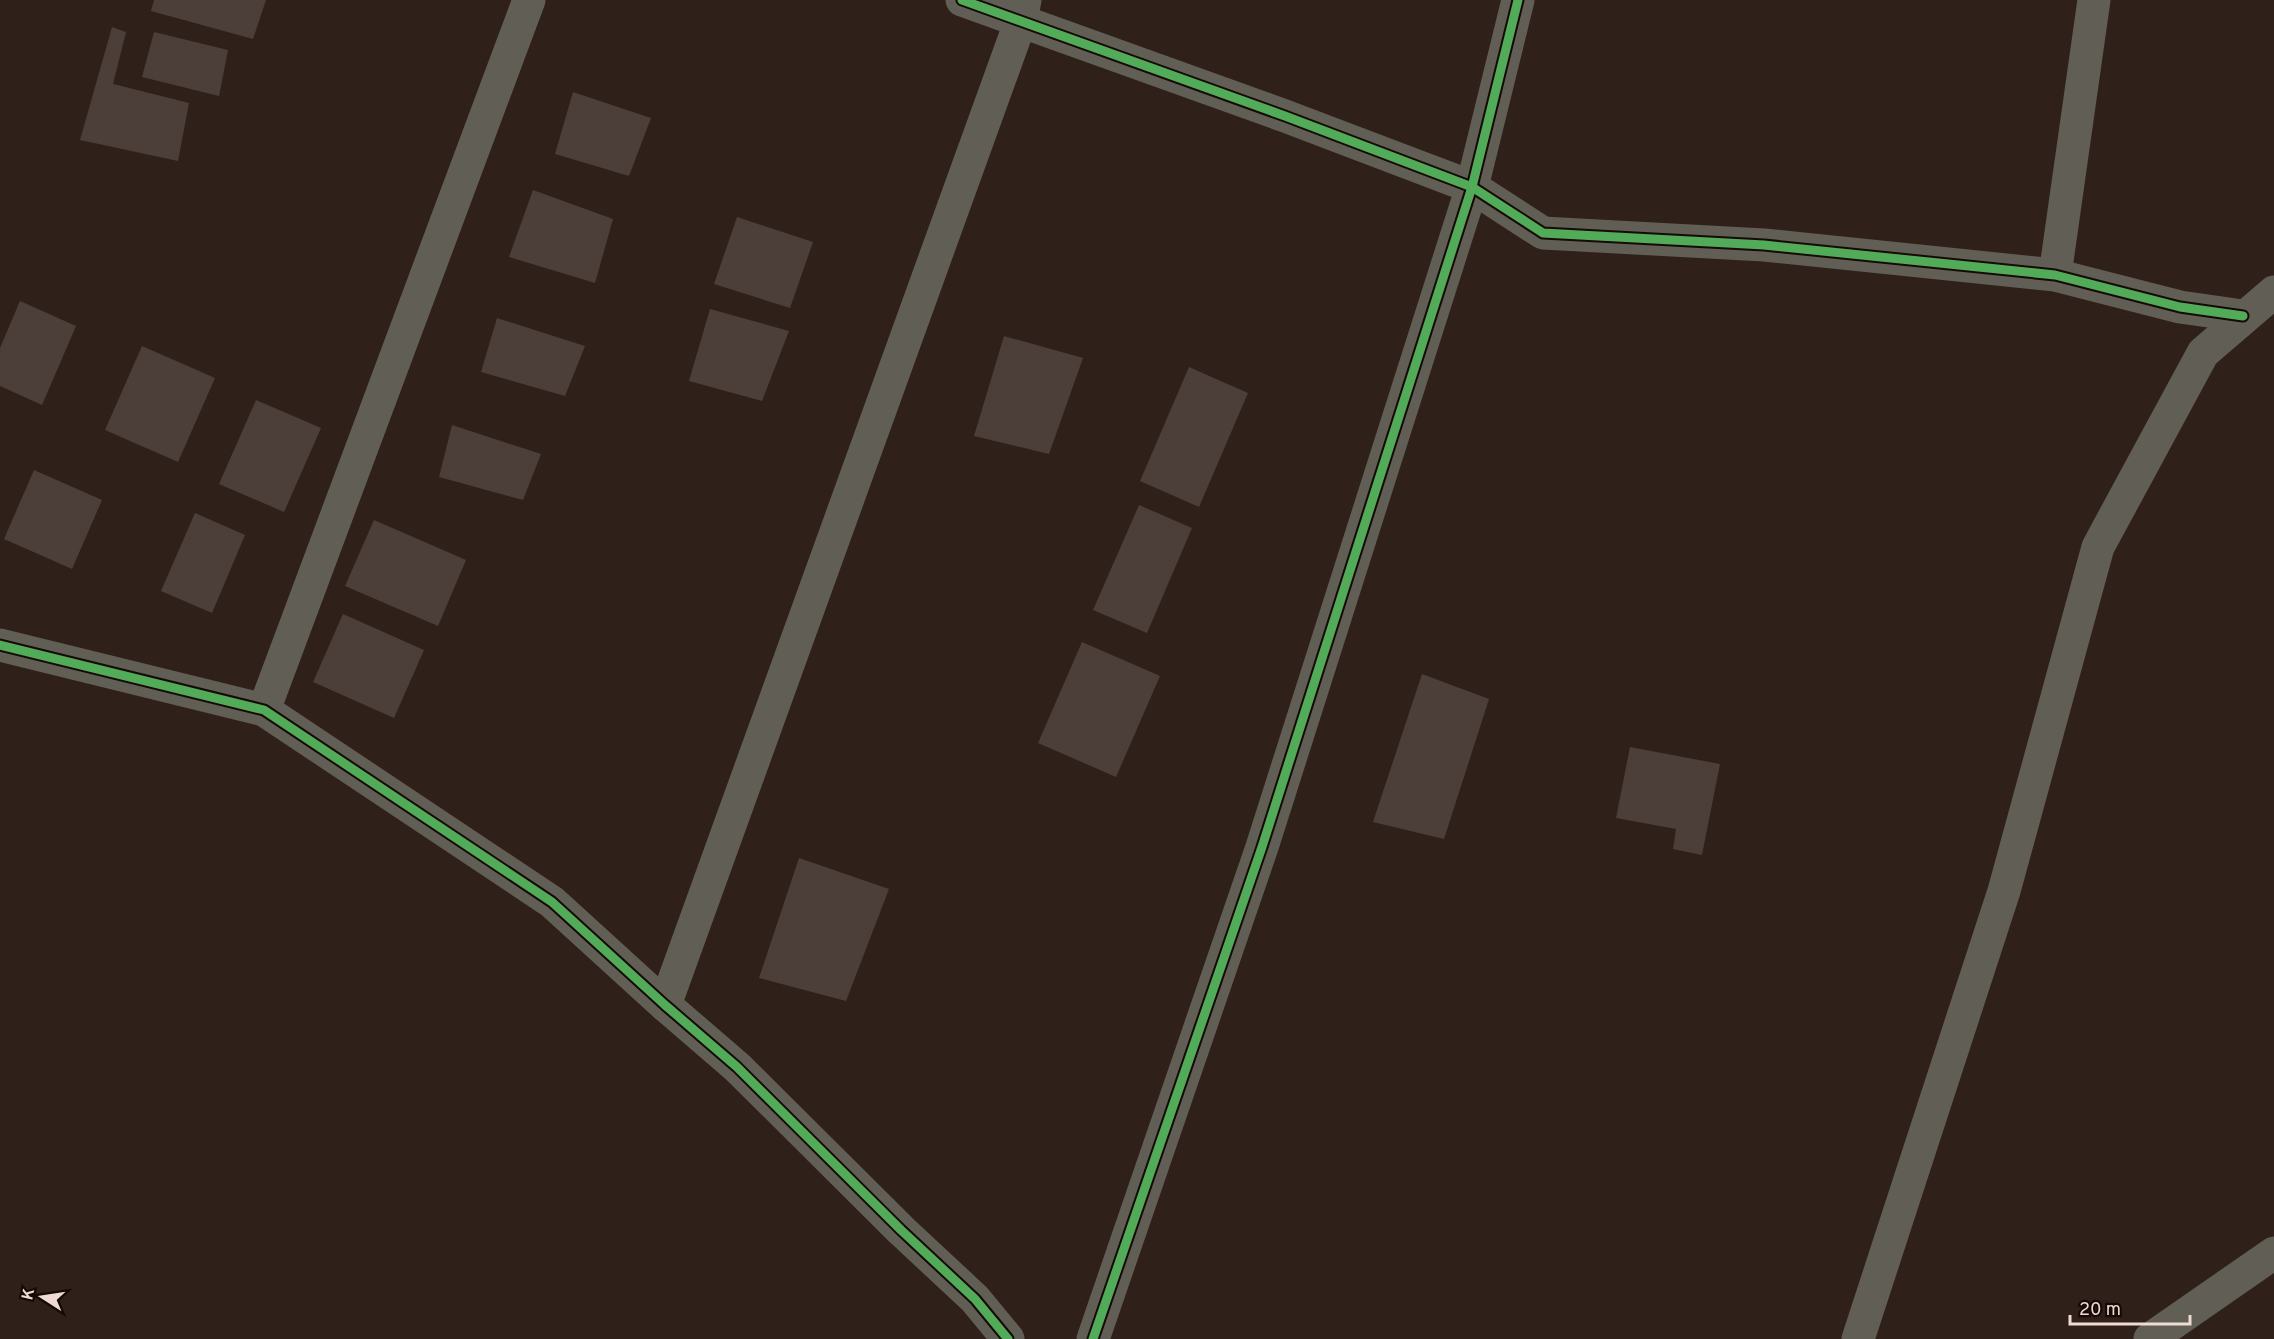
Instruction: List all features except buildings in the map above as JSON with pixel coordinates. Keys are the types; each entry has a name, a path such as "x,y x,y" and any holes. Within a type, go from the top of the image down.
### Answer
{"street":[{"path":"264,710 529,0"},
{"path":"962,0 1023,10 1274,112 1472,187 1543,233 1764,245 2055,275 2180,307 2243,316"},
{"path":"1093,1339 1262,847 1472,187 1518,0"},
{"path":"2055,275 2094,0"},
{"path":"665,1005 1023,10"},
{"path":"1858,1339 2004,891 2098,547 2203,353 2243,316 2274,292"},
{"path":"0,645 264,710 552,902 737,1067 885,1214 975,1299 1008,1339"},
{"path":"2150,1339 2274,1253"}],"cycle path":[{"path":"962,0 1285,116 1472,187 1543,233 1764,245 2055,275 2180,307 2243,316"},
{"path":"1093,1339 1262,847 1472,187 1518,0"},
{"path":"0,645 264,710 552,902 737,1067 901,1230 975,1299 1008,1339"}]}
